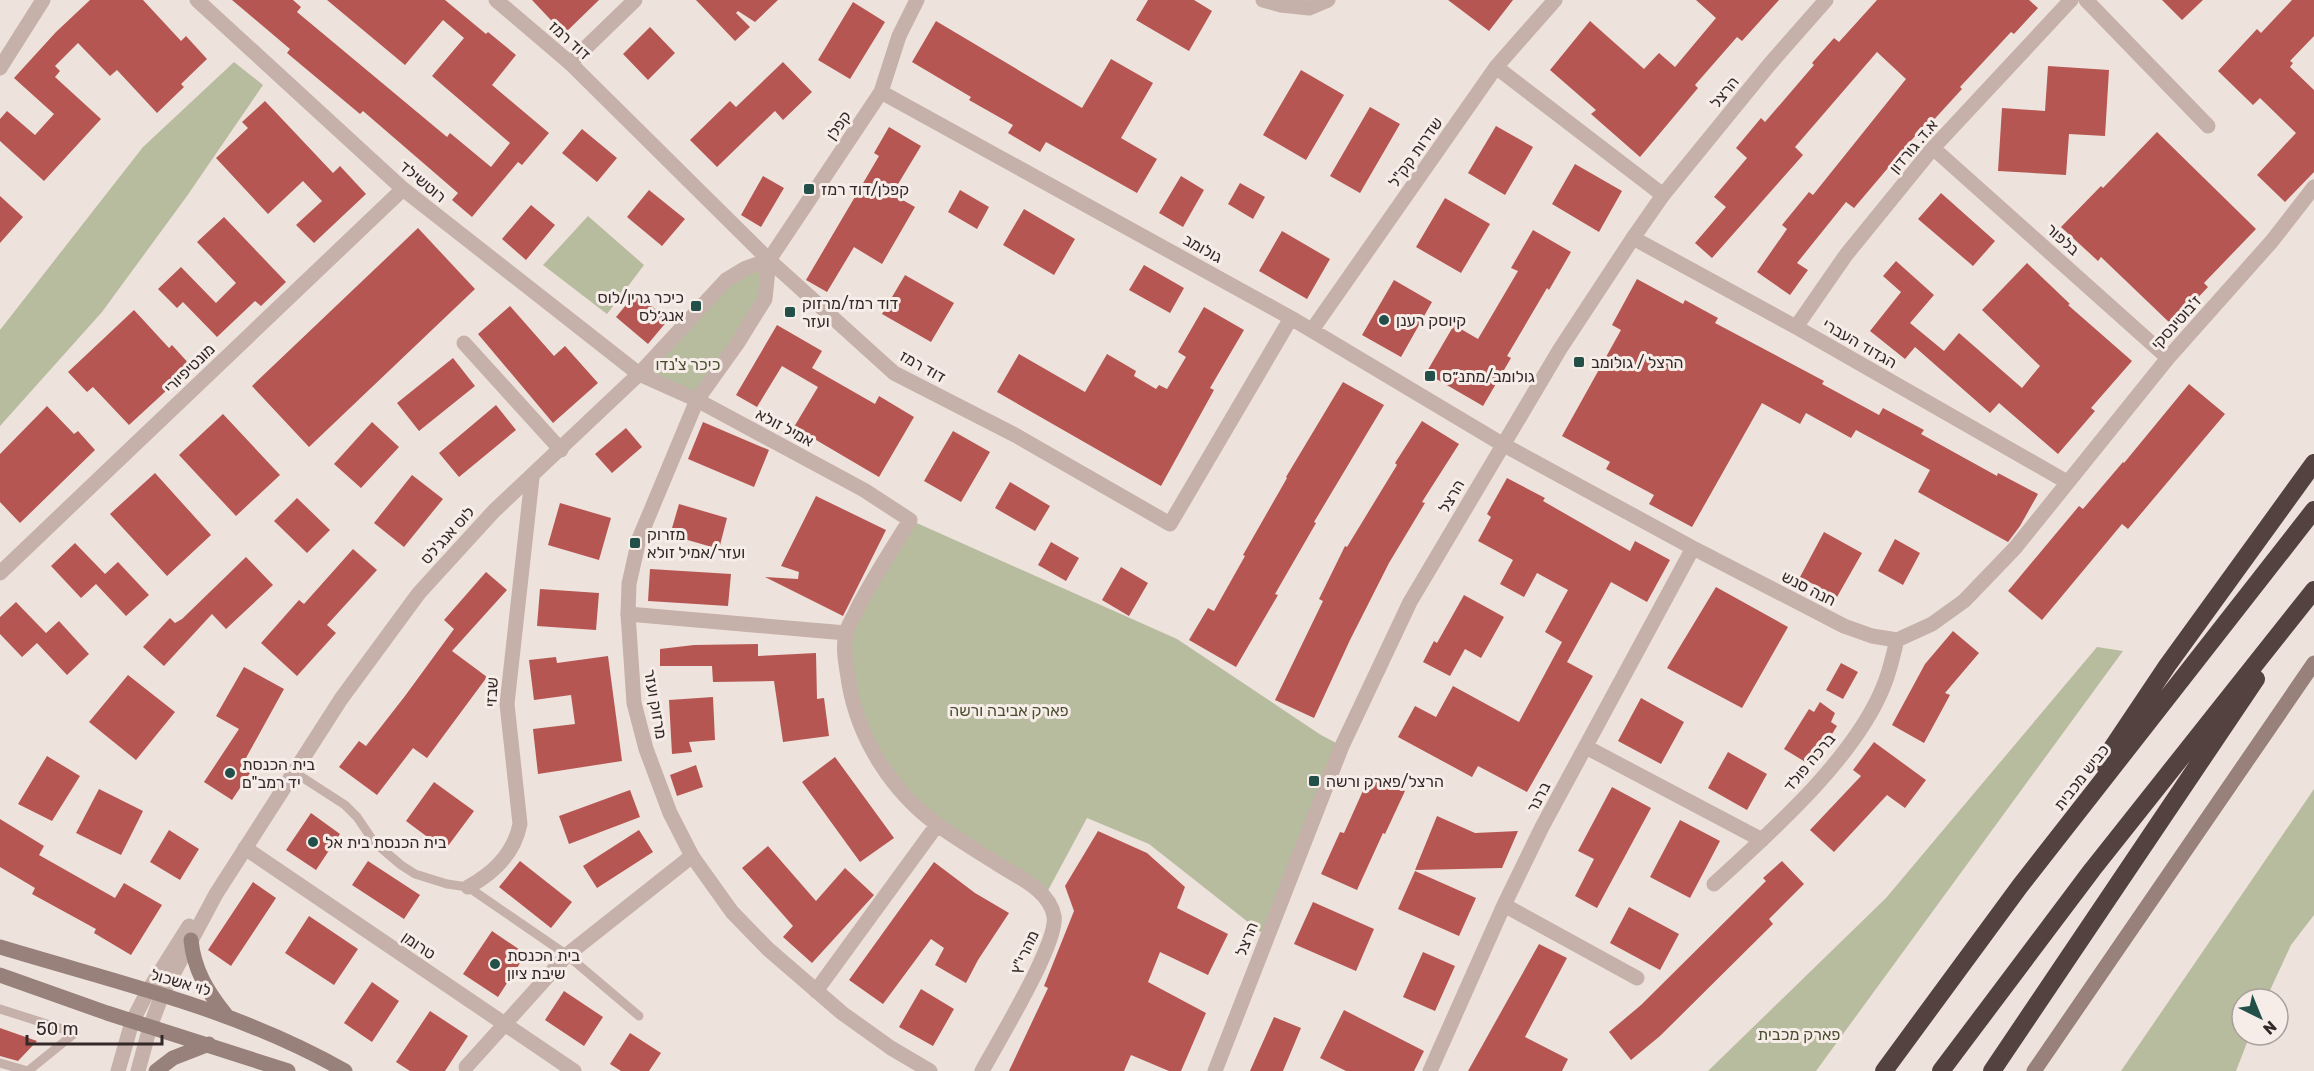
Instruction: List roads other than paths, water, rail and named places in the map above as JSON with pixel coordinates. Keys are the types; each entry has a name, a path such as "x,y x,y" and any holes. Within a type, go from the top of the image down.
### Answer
{"highway":[{"path":"2020,886 2167,666 2314,463"},
{"name":"כביש מכבית","path":"1884,1071 2020,886 2314,510"},
{"path":"1941,1071 2092,870 2314,592"},
{"path":"1992,1071 2314,592"}],"main road":[{"path":"2034,1071 2314,663"},
{"path":"191,940 200,977 226,1015"},
{"name":"לוי אשכול","path":"0,947 226,1015 305,1049 345,1071"},
{"path":"0,975 132,1022 209,1044 288,1071"},
{"path":"156,1071 173,1058 209,1044"}],"street":[{"path":"0,68 44,0"},
{"name":"רוטשילד","path":"196,0 403,189 639,374"},
{"name":"דוד רמז","path":"496,0 570,63 769,260 894,373 1015,435 1170,524 1291,318"},
{"path":"570,63 635,0"},
{"name":"קפלן","path":"769,260 881,92 899,36 917,0"},
{"path":"1263,0 1281,5 1309,8 1328,0"},
{"name":"שדרות קק\"ל","path":"1312,330 1496,67 1555,0"},
{"name":"הרצל","path":"1218,1070 1342,746 1410,602 1502,444 1633,238 1663,195 1769,65 1826,0"},
{"name":"א.ד. גורדון","path":"1796,327 1846,255 1933,148 2071,0"},
{"path":"2086,0 2208,126"},
{"path":"1496,67 1663,195"},
{"name":"גולומב","path":"881,92 1291,318 1502,444"},
{"name":"בלפור","path":"1933,148 2168,358"},
{"name":"ז'בוטינסקי","path":"2067,482 2168,358 2272,241 2314,187"},
{"name":"מונטיפיורי","path":"0,573 403,189"},
{"name":"הגדוד העברי","path":"1633,238 1796,327 2067,482"},
{"name":"לוס אנג'לס","path":"155,993 191,940 244,848 341,699 419,592 494,512 639,374 726,280 746,268 769,260"},
{"name":"מרזוק ועזר","path":"769,260 765,299 737,344 697,400 639,539 629,584 628,614 634,703 646,749 670,813 692,856 732,912 768,949 816,991 865,1030 923,1070"},
{"path":"464,342 561,450"},
{"name":"אמיל זולא","path":"639,374 697,400 864,490 910,520"},
{"name":"חנה סנש","path":"1502,444 1693,548 1844,626 1872,636 1897,640"},
{"name":"שבזי","path":"468,886 483,879 508,854 517,841 520,824 507,704 532,478"},
{"path":"1897,640 1932,624 1964,601 2015,548 2067,482"},
{"name":"מהרי\"ץ","path":"910,520 867,590 846,633 845,655 852,700 859,723 873,752 892,780 937,825 1045,896 1054,917 1054,929 1044,955 982,1071"},
{"name":"ברנר","path":"1430,1071 1504,905 1693,548"},
{"path":"628,614 846,633"},
{"name":"ברכה פולד","path":"1714,884 1762,840 1813,787 1864,724 1884,685 1897,640"},
{"path":"1586,747 1762,840"},
{"path":"816,991 937,825"},
{"name":"טרומן","path":"244,848 574,1071"},
{"path":"466,1067 567,955 692,856"},
{"name":"לוס אנג'לס","path":"138,1071 150,1027 155,993 183,935 216,894"},
{"path":"1504,905 1637,978"},
{"path":"118,1071 132,1022 155,993"}],"lane":[{"path":"294,772 345,805 357,817 374,842 401,865 415,874 447,884 468,886 567,955 639,1016"},
{"path":"0,1009 75,1033 28,1071 0,1063"}],"place":[{"name":"קפלן/דוד רמז","path":"809,189"},
{"name":"כיכר גרין/לוס אנג׳לס","path":"696,306"},
{"name":"דוד רמז/מרזוק ועזר","path":"790,312"},
{"name":"קיוסק רענן","path":"1384,320"},
{"name":"הרצל / גולומב","path":"1579,362"},
{"name":"גולומב/מתנ״ס","path":"1430,376"},
{"name":"מזרוק ועזר/אמיל זולא","path":"635,543"},
{"name":"בית הכנסת יד רמב\"ם","path":"230,773"},
{"name":"הרצל/פארק ורשה","path":"1314,781"},
{"name":"בית הכנסת בית אל","path":"313,842"},
{"name":"בית הכנסת שיבת ציון","path":"495,964"}],"park label":[{"name":"כיכר צ'נדו","path":"688,364"},
{"name":"פארק אביבה ורשה","path":"1009,710"},
{"name":"פארק מכבית","path":"1799,1034"}]}
